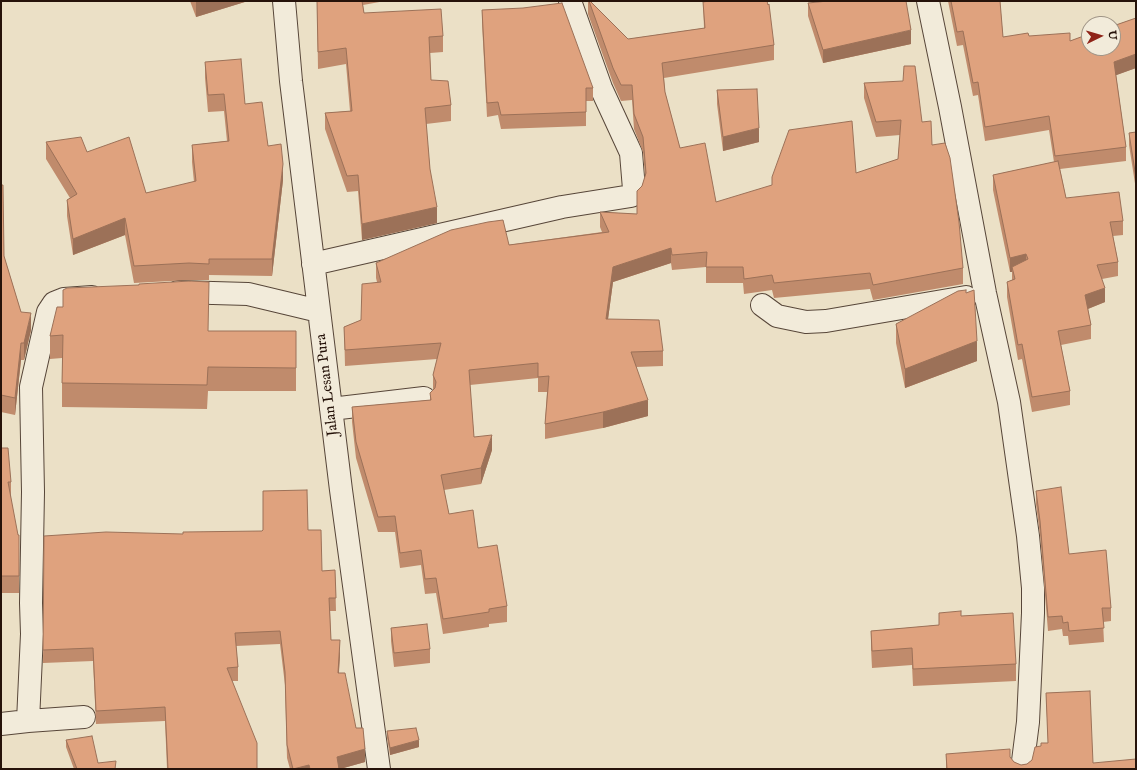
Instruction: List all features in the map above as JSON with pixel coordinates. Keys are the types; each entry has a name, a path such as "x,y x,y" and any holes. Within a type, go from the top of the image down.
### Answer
{"street":[{"name":"Jalan Lesan Pura","path":"284,1 291,81 313,264 379,769"},
{"path":"313,264 562,207 631,196 634,189 631,153 601,88 570,1"},
{"path":"928,1 950,106 985,293 1009,402 1028,536 1033,588 1028,722 1022,769"},
{"path":"160,293 190,292 248,294 319,311"},
{"path":"762,305 777,316 806,322 826,322 985,293"},
{"path":"28,721 32,634 31,387 48,312 54,303 64,299 108,296"},
{"path":"331,409 424,398"},
{"path":"1,724 84,717"}],"building":[{"path":"317,1 362,1 364,13 441,9 443,36 429,37 431,80 448,81 451,105 425,108 430,169 437,207 362,224 358,175 347,176 325,113 352,111 346,48 318,52"},
{"path":"589,1 628,39 705,28 703,2 767,1 768,5 769,4 774,45 662,63 665,92 680,148 705,143 716,202 772,185 772,177 789,130 852,121 856,173 898,159 901,120 876,122 864,83 903,81 904,66 915,66 922,122 931,121 932,145 945,143 950,158 959,222 963,268 873,285 870,273 774,283 772,275 744,279 743,267 706,267 707,252 672,255 671,248 613,267 606,319 659,320 663,351 631,352 648,400 603,412 545,424 549,376 538,377 538,363 469,370 474,437 492,435 481,468 441,475 449,514 473,510 478,548 497,545 507,606 489,609 489,612 443,619 436,578 425,579 421,550 400,553 395,516 378,517 356,442 352,407 431,400 430,393 435,388 436,382 433,375 441,343 345,350 344,327 361,320 362,284 381,282 376,263 451,230 503,220 509,245 609,232 600,212 637,214 637,191 642,186 646,173 643,137 634,114 632,85 621,85 613,68"},
{"path":"828,1 906,1 911,30 823,50 808,3"},
{"path":"951,1 1000,1 1003,37 1028,33 1029,36 1070,33 1070,41 1081,37 1081,56 1121,56 1121,23 1136,18 1136,54 1114,62 1126,147 1055,156 1049,116 985,127 978,82 973,83 963,31 957,32"},
{"path":"562,3 593,88 586,88 586,112 501,115 498,102 487,103 482,10 523,8"},
{"path":"241,59 245,104 262,102 268,146 281,144 283,164 272,259 209,259 209,264 189,263 134,266 125,218 73,239 67,200 77,194 46,142 81,137 87,152 129,137 146,193 196,181 192,145 229,141 224,94 208,95 205,62"},
{"path":"757,89 759,128 723,137 717,90"},
{"path":"1136,132 1136,178 1129,133"},
{"path":"1058,161 1066,198 1119,192 1123,221 1110,222 1118,262 1097,265 1105,288 1085,295 1091,325 1058,331 1070,391 1032,397 1022,344 1018,345 1007,282 1015,279 1012,267 1028,259 1026,254 1010,258 993,175"},
{"path":"1,185 3,185 4,256 21,312 31,313 24,343 21,343 15,398 1,395"},
{"path":"190,281 209,282 208,331 296,331 296,368 208,367 207,385 62,383 63,335 50,336 57,307 63,307 63,290 67,288"},
{"path":"966,290 966,293 974,290 977,341 905,369 896,324 958,291"},
{"path":"1,448 8,448 11,482 8,482 19,535 19,576 1,576"},
{"path":"1061,487 1069,554 1106,550 1111,608 1102,608 1104,628 1069,631 1068,622 1063,623 1062,616 1048,617 1036,491"},
{"path":"307,490 308,530 321,530 322,571 335,570 336,598 329,598 331,640 340,640 338,673 345,673 356,728 363,728 365,749 337,757 339,769 310,769 309,765 293,769 287,745 285,672 280,631 235,633 238,667 227,668 257,743 257,769 168,769 165,707 96,711 93,648 43,650 44,536 106,532 183,534 183,532 262,531 263,491"},
{"path":"961,611 961,616 1013,613 1016,664 913,669 912,648 872,651 871,631 939,625 939,613"},
{"path":"427,624 430,649 394,653 391,628"},
{"path":"1090,691 1093,763 1136,759 1136,769 947,769 946,754 1010,749 1010,757 1014,762 1021,765 1027,764 1032,760 1035,747 1041,746 1041,743 1048,743 1046,693"},
{"path":"416,728 419,740 390,748 387,731"},
{"path":"92,736 98,763 116,761 115,769 77,769 66,740"}]}
